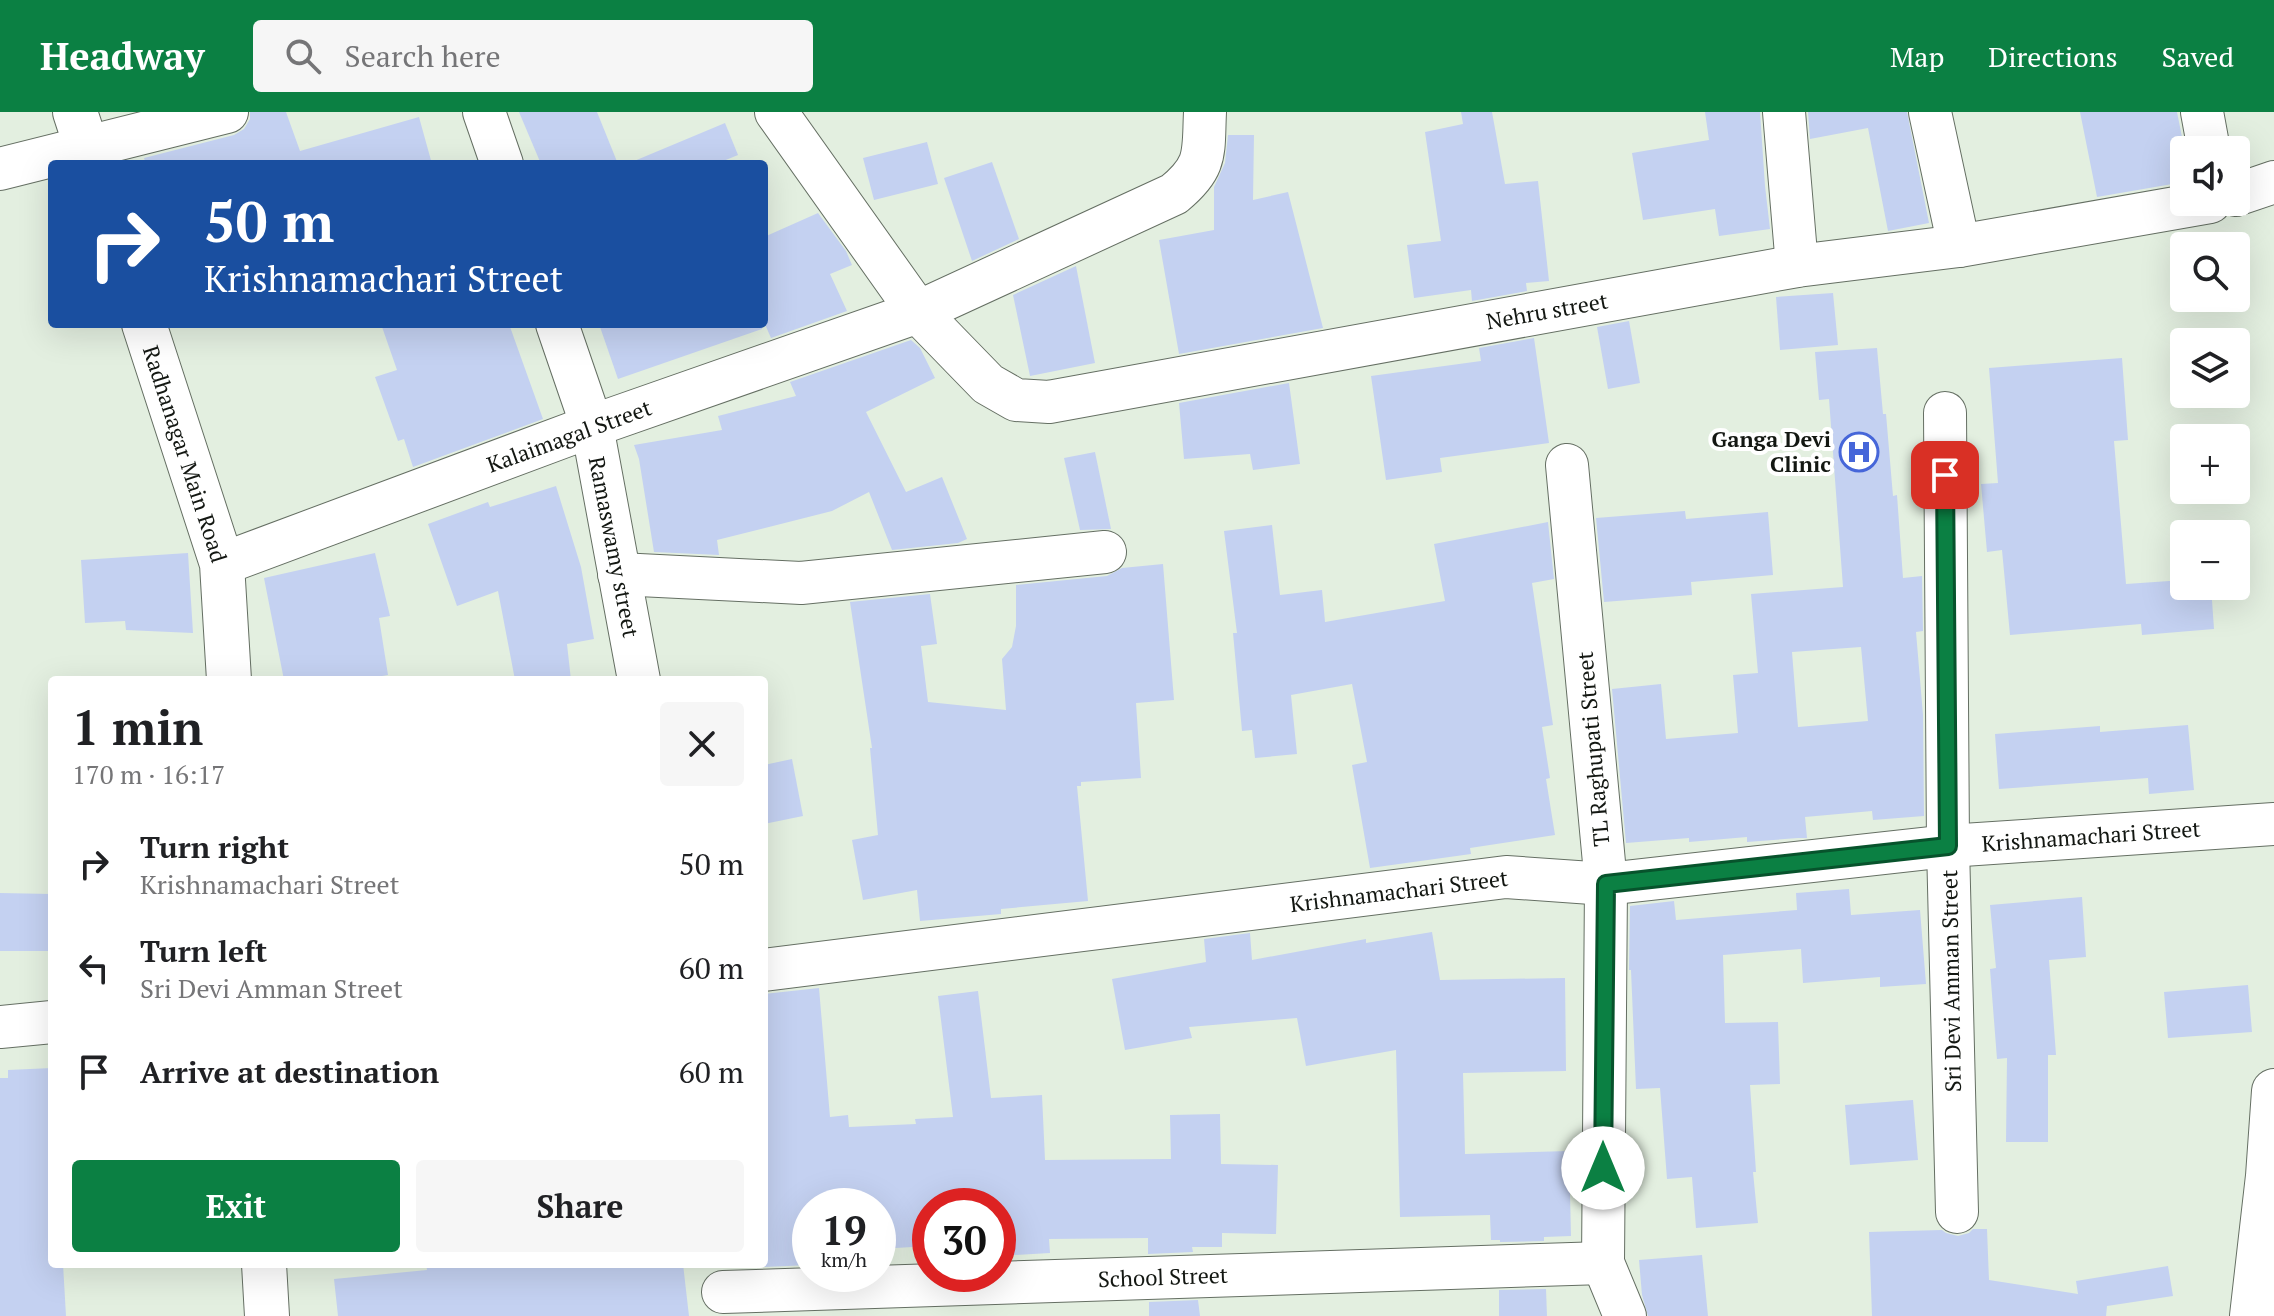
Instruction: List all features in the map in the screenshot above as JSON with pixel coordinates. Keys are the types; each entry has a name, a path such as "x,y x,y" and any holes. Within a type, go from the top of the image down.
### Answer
{"street":[{"path":"0,169 85,141 227,112"},
{"path":"484,112 501,160"},
{"name":"Nehru street","path":"776,112 918,312 988,384 1016,400 1049,402 1797,266 1959,246 2170,209"},
{"name":"Kalaimagal Street","path":"222,564 592,426 918,312 1174,194 1192,179 1203,158 1205,112"},
{"path":"1784,112 1797,266"},
{"path":"1930,112 1959,246"},
{"path":"2202,112 2206,136"},
{"path":"2250,190 2274,182"},
{"name":"Radhanagar Main Road","path":"145,328 222,564 229,676"},
{"name":"Ramaswamy street","path":"558,328 592,426 638,676"},
{"name":"Sri Devi Amman Street","path":"1945,413 1948,846 1957,1212"},
{"name":"TL Raghupati Street","path":"1567,465 1606,884 1603,1263 1625,1316"},
{"path":"619,574 801,583 1105,552"},
{"name":"Krishnamachari Street","path":"768,969 1506,877 1606,884 1948,846 2274,824"},
{"path":"0,1027 48,1022"},
{"path":"2252,1316 2274,1091"},
{"name":"School Street","path":"723,1291 1603,1263"},
{"path":"264,1268 267,1316"}],"building":[{"path":"250,112 286,112 300,151 419,117 431,160 145,160 234,135 244,129"},
{"path":"519,112 597,112 616,160 539,160"},
{"path":"1461,112 1492,112 1505,184 1538,181 1549,281 1526,283 1527,291 1472,301 1471,290 1414,298 1407,245 1441,241 1425,132 1463,124"},
{"path":"1705,112 1760,112 1770,229 1719,236 1715,209 1643,220 1632,153 1709,140"},
{"path":"1808,112 1907,112 1929,223 1888,231 1868,128 1810,139"},
{"path":"2080,112 2177,112 2182,136 2170,136 2170,184 2097,197"},
{"path":"725,123 738,155 726,160 637,160"},
{"path":"1228,135 1254,135 1253,200 1288,192 1323,328 1179,354 1159,240 1214,230 1214,187 1225,163"},
{"path":"927,142 938,184 874,200 863,158"},
{"path":"992,162 1019,239 972,261 944,178"},
{"path":"818,213 846,251 852,265 830,274 847,311 771,338 767,328 768,235"},
{"path":"1076,266 1095,363 1030,376 1013,295"},
{"path":"1833,293 1838,345 1780,350 1776,297"},
{"path":"1629,321 1640,383 1608,389 1597,327"},
{"path":"382,328 510,328 543,419 413,467 404,439 398,441 375,377 397,370"},
{"path":"600,328 762,328 762,329 618,379"},
{"path":"1534,338 1549,443 1440,458 1442,472 1386,480 1371,376 1481,361 1479,348"},
{"path":"911,340 920,348 935,378 866,412 906,492 942,477 967,539 958,543 892,550 869,492 832,511 717,540 719,555 654,552 634,445 722,430 718,416 796,396 790,382"},
{"path":"1877,348 1893,496 1897,495 1903,578 1922,576 1923,631 1916,632 1923,715 1924,816 1873,820 1872,811 1805,817 1807,838 1747,842 1747,837 1689,842 1689,838 1626,843 1612,689 1661,684 1666,739 1738,733 1733,675 1758,673 1751,594 1843,587 1829,399 1819,400 1815,352","holes":["1861,647 1868,721 1798,727 1792,652"]},
{"path":"2122,358 2128,440 2114,441 2126,584 2170,581 2170,600 2212,600 2214,629 2142,635 2141,624 2010,635 2002,550 1987,552 1981,484 1998,483 1989,368"},
{"path":"1289,383 1300,464 1253,470 1250,454 1184,459 1179,403"},
{"path":"1095,452 1111,529 1080,530 1064,458"},
{"path":"556,486 581,567 594,639 567,644 571,676 514,676 498,591 457,606 428,524 488,502 490,507"},
{"path":"1685,511 1686,519 1768,512 1773,575 1691,582 1692,595 1604,602 1596,518"},
{"path":"1548,522 1554,579 1532,583 1553,725 1542,727 1555,835 1470,848 1471,854 1370,868 1352,765 1367,762 1352,684 1291,695 1297,754 1255,758 1252,730 1242,731 1233,633 1237,633 1224,531 1272,525 1280,595 1322,590 1325,622 1445,601 1434,544"},
{"path":"188,553 193,633 126,630 125,621 85,623 81,560"},
{"path":"375,553 390,616 379,618 388,675 283,676 264,578"},
{"path":"1163,564 1174,700 1136,703 1141,778 1081,782 1081,786 1077,786 1088,901 1001,909 1001,914 920,921 917,890 863,900 852,840 878,835 872,748 850,602 930,594 937,644 921,646 928,702 1006,710 1002,659 1012,647 1016,626 1016,585 1107,576 1122,568"},
{"path":"2188,725 2194,790 2149,794 2148,778 1999,789 1995,734 2100,726 2100,732"},
{"path":"792,759 803,816 768,823 768,764"},
{"path":"1849,889 1851,915 1920,910 1926,984 1880,987 1880,977 1803,983 1801,949 1723,955 1725,1023 1778,1022 1780,1084 1750,1085 1758,1223 1696,1228 1692,1177 1667,1179 1660,1088 1636,1089 1629,970 1630,906 1674,901 1676,920 1797,910 1796,893"},
{"path":"0,893 48,894 48,951 0,951"},
{"path":"2082,897 2086,957 2049,960 2056,1055 2048,1055 2048,1142 2006,1142 2007,1058 1997,1059 1990,969 1996,968 1990,905"},
{"path":"1432,932 1440,980 1565,978 1566,1071 1463,1073 1465,1154 1569,1151 1571,1236 1544,1237 1544,1241 1500,1242 1491,1240 1490,1215 1400,1217 1396,1050 1306,1066 1297,1018 1189,1027 1192,1038 1125,1050 1112,979 1206,962 1204,939 1250,933 1252,960 1366,939 1366,943"},
{"path":"2248,985 2252,1032 2168,1038 2164,992"},
{"path":"819,988 830,1117 848,1115 849,1127 916,1124 915,1119 953,1117 938,996 978,991 991,1098 1042,1095 1045,1160 1171,1159 1170,1115 1220,1114 1221,1164 1278,1165 1276,1234 1222,1233 1222,1247 1192,1247 1193,1252 1148,1254 1148,1238 1049,1239 1050,1253 1016,1255 1016,1188 912,1188 912,1247 896,1248 896,1188 792,1188 792,1266 768,1267 768,994"},
{"path":"48,1068 48,1268 63,1268 66,1316 0,1316 0,1078 8,1078 8,1070"},
{"path":"1913,1100 1918,1160 1850,1165 1845,1105"},
{"path":"1973,1229 1987,1229 1989,1280 2078,1294 2076,1281 2168,1266 2173,1296 2107,1306 2106,1316 1872,1316 1869,1232 1942,1230 1958,1236"},
{"path":"1702,1255 1708,1316 1648,1316 1642,1295 1639,1260"},
{"path":"683,1268 689,1316 338,1316 334,1279 427,1270"},
{"path":"1546,1289 1547,1316 1499,1316 1499,1290"},
{"path":"1198,1300 1200,1316 1149,1316 1149,1302"}],"place":[{"name":"Ganga Devi Clinic","path":"1859,452"}],"route":[{"path":"1603,1168 1606,884 1948,846 1945,475"}]}
